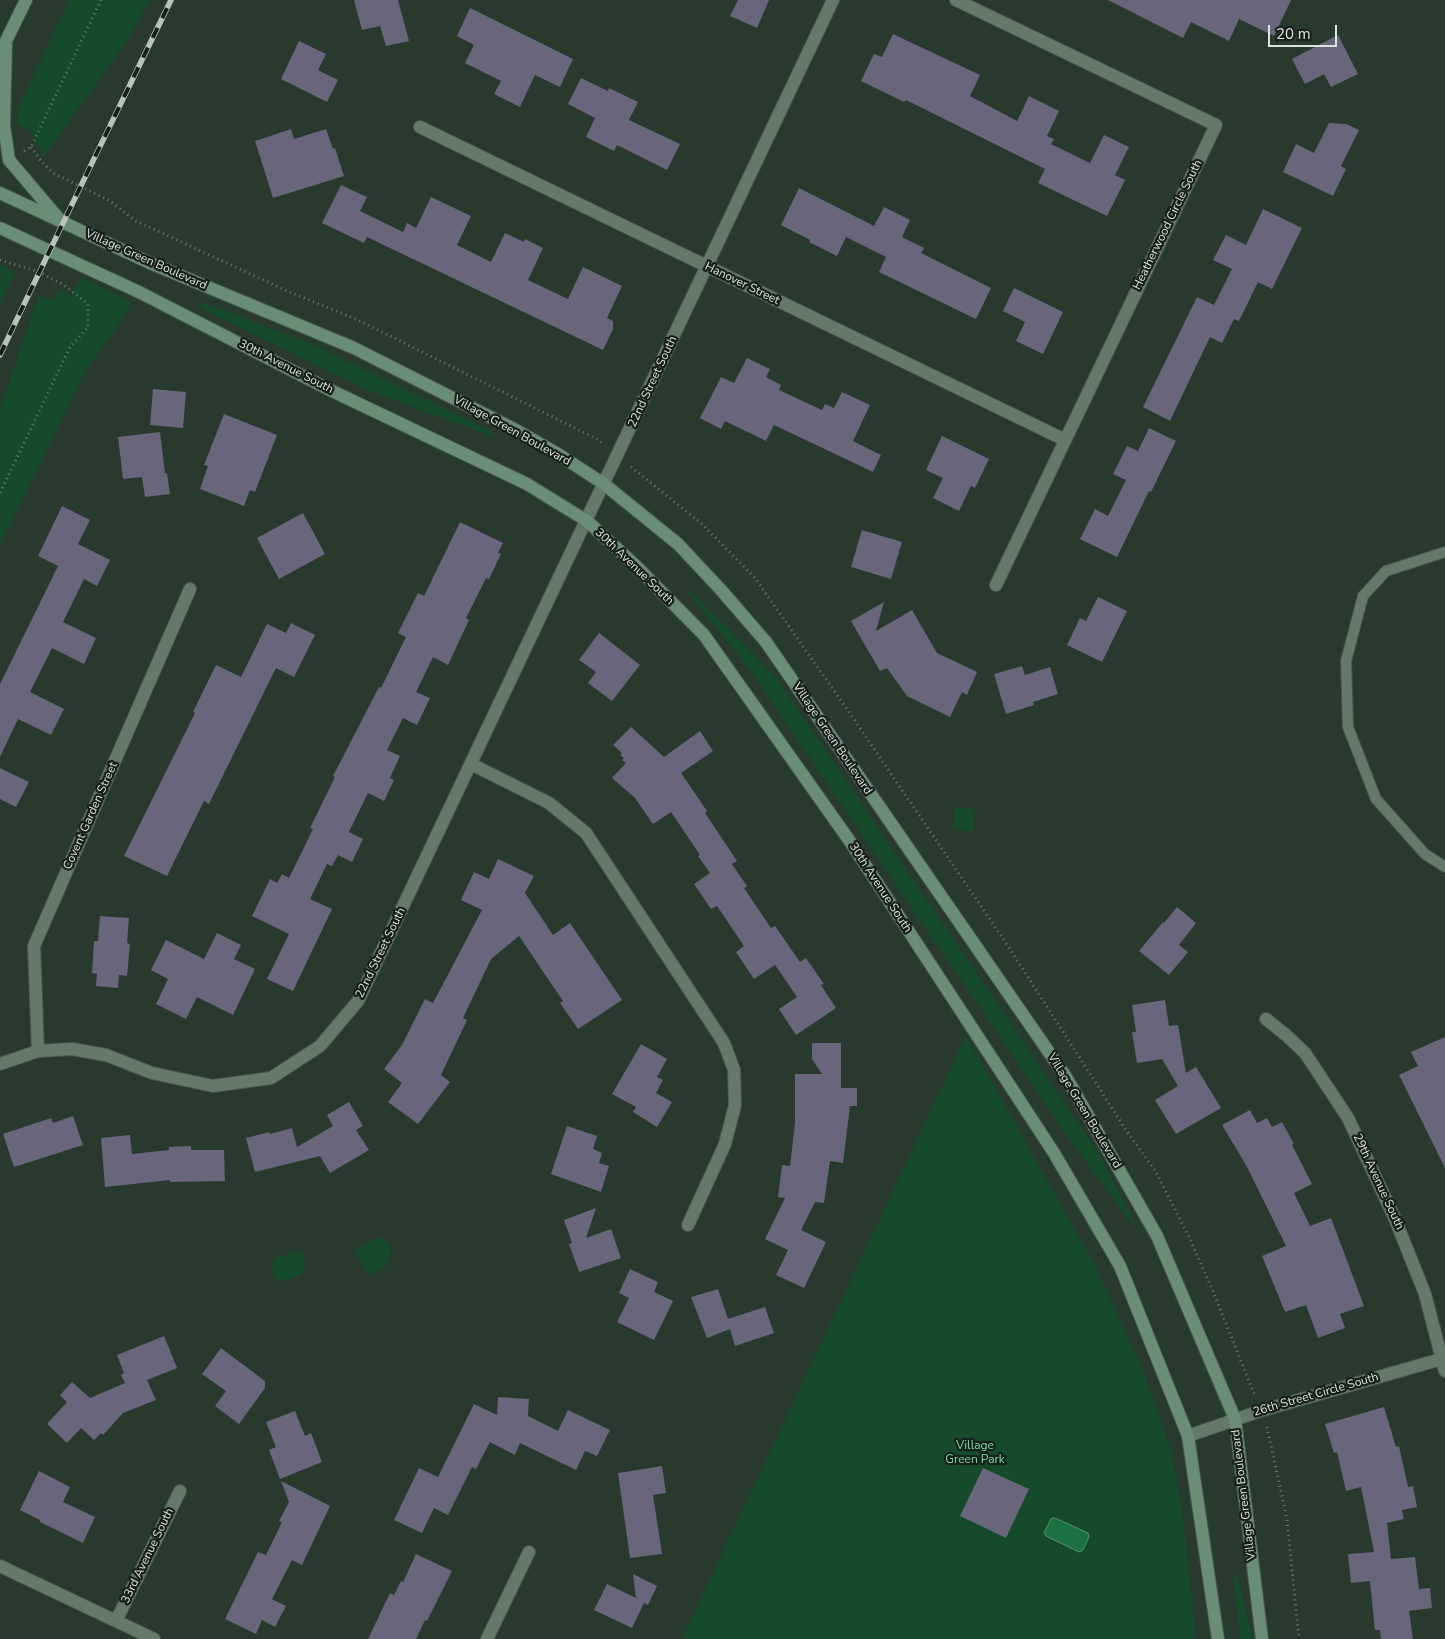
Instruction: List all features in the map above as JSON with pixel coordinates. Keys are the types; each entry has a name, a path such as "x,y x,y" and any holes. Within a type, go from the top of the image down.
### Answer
{"street":[{"path":"0,54 26,0"},
{"name":"22nd Street South","path":"0,1064 38,1051 72,1049 106,1054 152,1073 213,1086 271,1078 320,1046 358,1001 833,0"},
{"name":"Heatherwood Circle South","path":"956,0 1216,125 996,585"},
{"path":"3,45 4,125 9,160 63,222"},
{"name":"Hanover Street","path":"420,127 1065,440"},
{"name":"Village Green Boulevard","path":"0,193 150,264 354,348 514,429 558,454 604,484 678,544 722,591 766,642 1066,1077 1157,1236 1235,1419 1262,1639"},
{"name":"30th Avenue South","path":"0,228 139,292 328,388 527,484 587,521 636,566 704,636 849,840 1054,1153 1120,1266 1188,1436"},
{"name":"Covent Garden Street","path":"38,1051 34,946 190,589"},
{"path":"471,764 549,803 586,833 724,1044 734,1070 735,1105 725,1144 688,1225"},
{"name":"29th Avenue South","path":"1266,1020 1306,1053 1348,1118 1412,1260 1425,1294 1444,1362"},
{"name":"26th Street Circle South","path":"1188,1436 1235,1419 1444,1362"},
{"path":"1188,1436 1218,1639"},
{"name":"33rd Avenue South","path":"116,1621 180,1491"},
{"path":"487,1639 529,1552"},
{"path":"0,1566 154,1639"}],"lane":[{"path":"1445,552 1386,571 1363,596 1346,661 1348,727 1376,799 1425,854 1445,867"}],"path":[{"path":"31,147 101,0"},
{"path":"0,260 39,272 64,285 88,304 88,327 70,347 0,493"}],"green space":[{"path":"70,0 150,0 125,44 44,156 30,130 17,124 19,106"},
{"path":"0,265 15,272 0,304"},
{"path":"81,278 132,303 87,368 0,545 0,408 39,296 52,301 58,290 71,296"},
{"path":"202,302 312,344 494,433 492,436 372,392 200,308"},
{"path":"689,589 775,676 1097,1151 1135,1222 1132,1224 1063,1130 751,671 687,591"},
{"path":"955,807 975,809 973,832 953,829"},
{"name":"Village Green Park","path":"966,1036 1093,1262 1140,1363 1170,1446 1182,1508 1196,1639 682,1639"},
{"path":"379,1237 385,1240 392,1251 385,1266 369,1275 355,1250"},
{"path":"302,1251 304,1266 301,1274 297,1277 278,1281 272,1269 274,1258"},
{"path":"1237,1575 1253,1639 1241,1639 1233,1576"}],"shaded area":[{"path":"1055,1518 1088,1533 1089,1537 1083,1550 1079,1552 1046,1536 1044,1533 1051,1519"}],"building":[{"path":"354,0 398,0 409,41 386,46 380,26 362,30"},
{"path":"738,0 769,0 757,28 730,16"},
{"path":"1108,0 1291,0 1274,36 1239,19 1229,41 1191,22 1183,38"},
{"path":"470,8 573,59 560,87 535,75 520,107 494,94 501,81 465,63 474,45 457,36"},
{"path":"893,34 980,75 970,96 1017,121 1029,96 1059,111 1047,136 1054,139 1051,144 1090,163 1104,135 1129,147 1115,175 1125,180 1107,216 1038,183 1045,169 906,100 904,102 861,81 874,54 882,57"},
{"path":"1338,35 1358,74 1331,87 1324,74 1305,84 1292,59"},
{"path":"299,41 326,54 318,70 338,80 327,102 281,79"},
{"path":"581,78 608,91 609,88 638,102 629,120 680,144 667,170 617,145 614,151 586,137 595,118 568,104"},
{"path":"1329,123 1346,124 1359,130 1341,166 1346,169 1333,196 1283,172 1296,144 1314,153"},
{"path":"291,129 294,139 326,129 333,149 335,148 344,176 273,198 255,141"},
{"path":"341,185 367,197 360,211 403,232 407,223 416,228 431,197 471,216 457,245 491,262 505,233 524,242 525,239 543,248 528,280 568,299 583,267 622,286 607,318 613,321 613,329 603,350 367,237 364,243 322,223"},
{"path":"799,188 874,226 884,207 910,220 902,237 924,248 921,253 991,288 976,319 879,272 886,257 846,237 837,256 781,225"},
{"path":"1263,209 1302,228 1272,289 1258,282 1239,321 1234,319 1222,343 1210,337 1170,421 1143,407 1197,297 1214,305 1232,269 1213,260 1226,235 1246,245"},
{"path":"1014,288 1063,312 1043,354 1016,341 1025,322 1003,311"},
{"path":"747,358 770,369 766,377 781,385 779,390 822,410 825,404 834,408 842,392 870,405 853,441 881,455 873,472 774,425 766,441 725,421 721,429 700,418 721,377 734,383"},
{"path":"153,389 186,392 183,428 150,425"},
{"path":"224,414 277,435 255,492 250,490 244,506 200,489 208,466 204,465"},
{"path":"1149,428 1176,441 1117,557 1080,539 1095,509 1108,516 1126,480 1113,474 1127,446 1138,451"},
{"path":"160,432 165,473 167,473 170,494 145,497 142,477 123,479 118,437"},
{"path":"942,436 989,459 975,488 971,486 959,511 933,498 943,478 926,470"},
{"path":"62,506 90,520 78,544 110,560 97,586 84,579 63,622 96,638 84,664 52,648 30,692 64,709 51,735 18,719 0,757 0,684 58,566 38,556"},
{"path":"303,513 325,554 279,579 257,538"},
{"path":"460,522 503,543 498,553 501,554 489,579 486,578 466,618 469,620 448,665 433,657 416,692 430,698 417,725 403,718 387,750 400,756 390,778 394,780 384,801 368,793 349,832 363,839 352,862 338,855 332,866 327,864 310,899 332,909 293,991 267,979 289,934 252,916 270,879 277,883 282,874 289,878 313,829 310,828 335,777 333,776 379,687 381,688 406,637 398,633 418,593 424,596"},
{"path":"862,530 902,542 891,579 851,567"},
{"path":"1098,597 1127,611 1102,662 1067,645 1080,618 1086,621"},
{"path":"884,602 876,631 912,610 937,653 977,672 967,695 962,692 950,717 907,696 887,668 880,671 851,621"},
{"path":"291,623 315,635 294,677 276,668 209,804 204,801 167,876 124,856 195,713 193,712 216,665 241,677 267,624 286,633"},
{"path":"599,633 640,665 612,701 588,683 596,672 579,660"},
{"path":"1022,666 1025,675 1050,667 1058,694 1033,702 1034,705 1006,714 994,674"},
{"path":"631,727 664,757 700,731 713,751 681,773 707,811 705,813 737,861 732,864 747,886 744,888 771,928 775,926 800,962 806,958 824,984 821,985 836,1008 796,1035 779,1009 797,997 775,965 754,979 736,952 744,946 717,906 711,909 694,884 710,873 671,812 653,824 635,798 612,778 626,763 620,755 622,753 613,745"},
{"path":"0,768 29,782 16,807 0,799"},
{"path":"498,859 534,876 525,893 553,935 570,923 622,1000 578,1029 560,1003 563,1001 519,936 491,959 463,1018 467,1020 441,1075 450,1082 418,1124 388,1102 402,1083 384,1069 402,1045 425,999 433,1003 482,910 461,900 474,872 489,879"},
{"path":"1177,907 1196,923 1179,945 1188,952 1169,975 1139,951"},
{"path":"100,916 129,918 127,943 130,944 127,976 119,975 118,988 96,986 97,974 92,973 94,941 98,941"},
{"path":"217,933 241,945 234,959 255,969 233,1015 197,997 186,1019 156,1004 168,979 151,970 166,940 204,959"},
{"path":"1165,1000 1169,1026 1178,1025 1186,1073 1196,1067 1221,1108 1176,1134 1155,1100 1178,1086 1162,1059 1137,1063 1132,1032 1136,1032 1132,1005"},
{"path":"1445,1037 1445,1168 1399,1075 1418,1066 1411,1052"},
{"path":"812,1043 841,1043 841,1088 857,1088 857,1106 850,1106 843,1163 830,1161 824,1203 815,1202 801,1230 826,1242 804,1288 776,1275 788,1250 765,1239 785,1198 778,1197 782,1165 790,1166 795,1123 795,1074 822,1074 812,1059"},
{"path":"641,1044 667,1059 657,1077 663,1080 656,1093 672,1102 657,1127 633,1112 636,1107 612,1094"},
{"path":"349,1102 363,1126 356,1130 369,1150 330,1173 320,1156 255,1172 246,1138 292,1128 297,1147 333,1126 327,1115"},
{"path":"1250,1110 1257,1123 1267,1118 1272,1127 1282,1122 1312,1184 1294,1193 1310,1226 1331,1218 1364,1306 1340,1314 1345,1328 1318,1338 1306,1305 1285,1312 1262,1256 1286,1246 1246,1165 1222,1125"},
{"path":"73,1116 83,1145 14,1167 3,1134 51,1118 53,1123"},
{"path":"567,1126 597,1136 593,1149 602,1153 599,1163 609,1166 601,1192 551,1174"},
{"path":"130,1135 132,1154 169,1150 169,1147 191,1146 191,1150 224,1150 225,1181 170,1182 170,1180 105,1187 101,1138"},
{"path":"596,1208 586,1238 611,1229 621,1258 579,1272 569,1244 572,1243 564,1220"},
{"path":"630,1269 658,1282 654,1292 673,1301 654,1340 617,1322 629,1298 619,1293"},
{"path":"718,1289 728,1319 765,1307 774,1333 735,1346 730,1329 707,1338 691,1297"},
{"path":"164,1336 177,1368 147,1380 156,1400 123,1413 103,1435 101,1433 94,1440 81,1428 67,1443 47,1424 67,1402 60,1395 72,1382 90,1398 125,1383 121,1375 124,1373 117,1355"},
{"path":"221,1348 265,1381 265,1388 239,1424 215,1406 226,1391 202,1374"},
{"path":"498,1397 529,1399 528,1416 558,1431 568,1410 610,1430 597,1456 585,1451 576,1470 520,1443 515,1455 490,1442 476,1469 472,1467 448,1515 434,1508 422,1533 394,1520 419,1468 438,1477 474,1404 497,1415"},
{"path":"1384,1407 1396,1447 1399,1446 1408,1487 1413,1486 1417,1507 1402,1510 1404,1519 1387,1523 1391,1559 1415,1557 1419,1589 1430,1588 1432,1608 1409,1611 1413,1639 1381,1639 1380,1630 1375,1630 1370,1581 1351,1583 1348,1554 1374,1552 1361,1487 1346,1491 1337,1452 1334,1453 1325,1424"},
{"path":"295,1411 305,1436 311,1433 322,1462 280,1479 269,1450 276,1447 266,1422"},
{"path":"662,1466 666,1493 653,1495 662,1554 630,1558 618,1473"},
{"path":"983,1468 1029,1489 1006,1538 960,1516"},
{"path":"39,1471 70,1487 63,1502 95,1517 83,1543 20,1510"},
{"path":"281,1481 330,1506 302,1565 292,1560 272,1599 286,1606 275,1627 262,1620 256,1634 225,1619 258,1552 266,1555 282,1522 279,1521 289,1502"},
{"path":"416,1554 452,1571 427,1621 425,1620 416,1639 368,1639 390,1593 394,1595 401,1581 403,1582"},
{"path":"633,1574 657,1586 648,1605 644,1603 632,1628 594,1610 607,1584 636,1598"}],"railway":[{"path":"0,355 171,0"}]}
